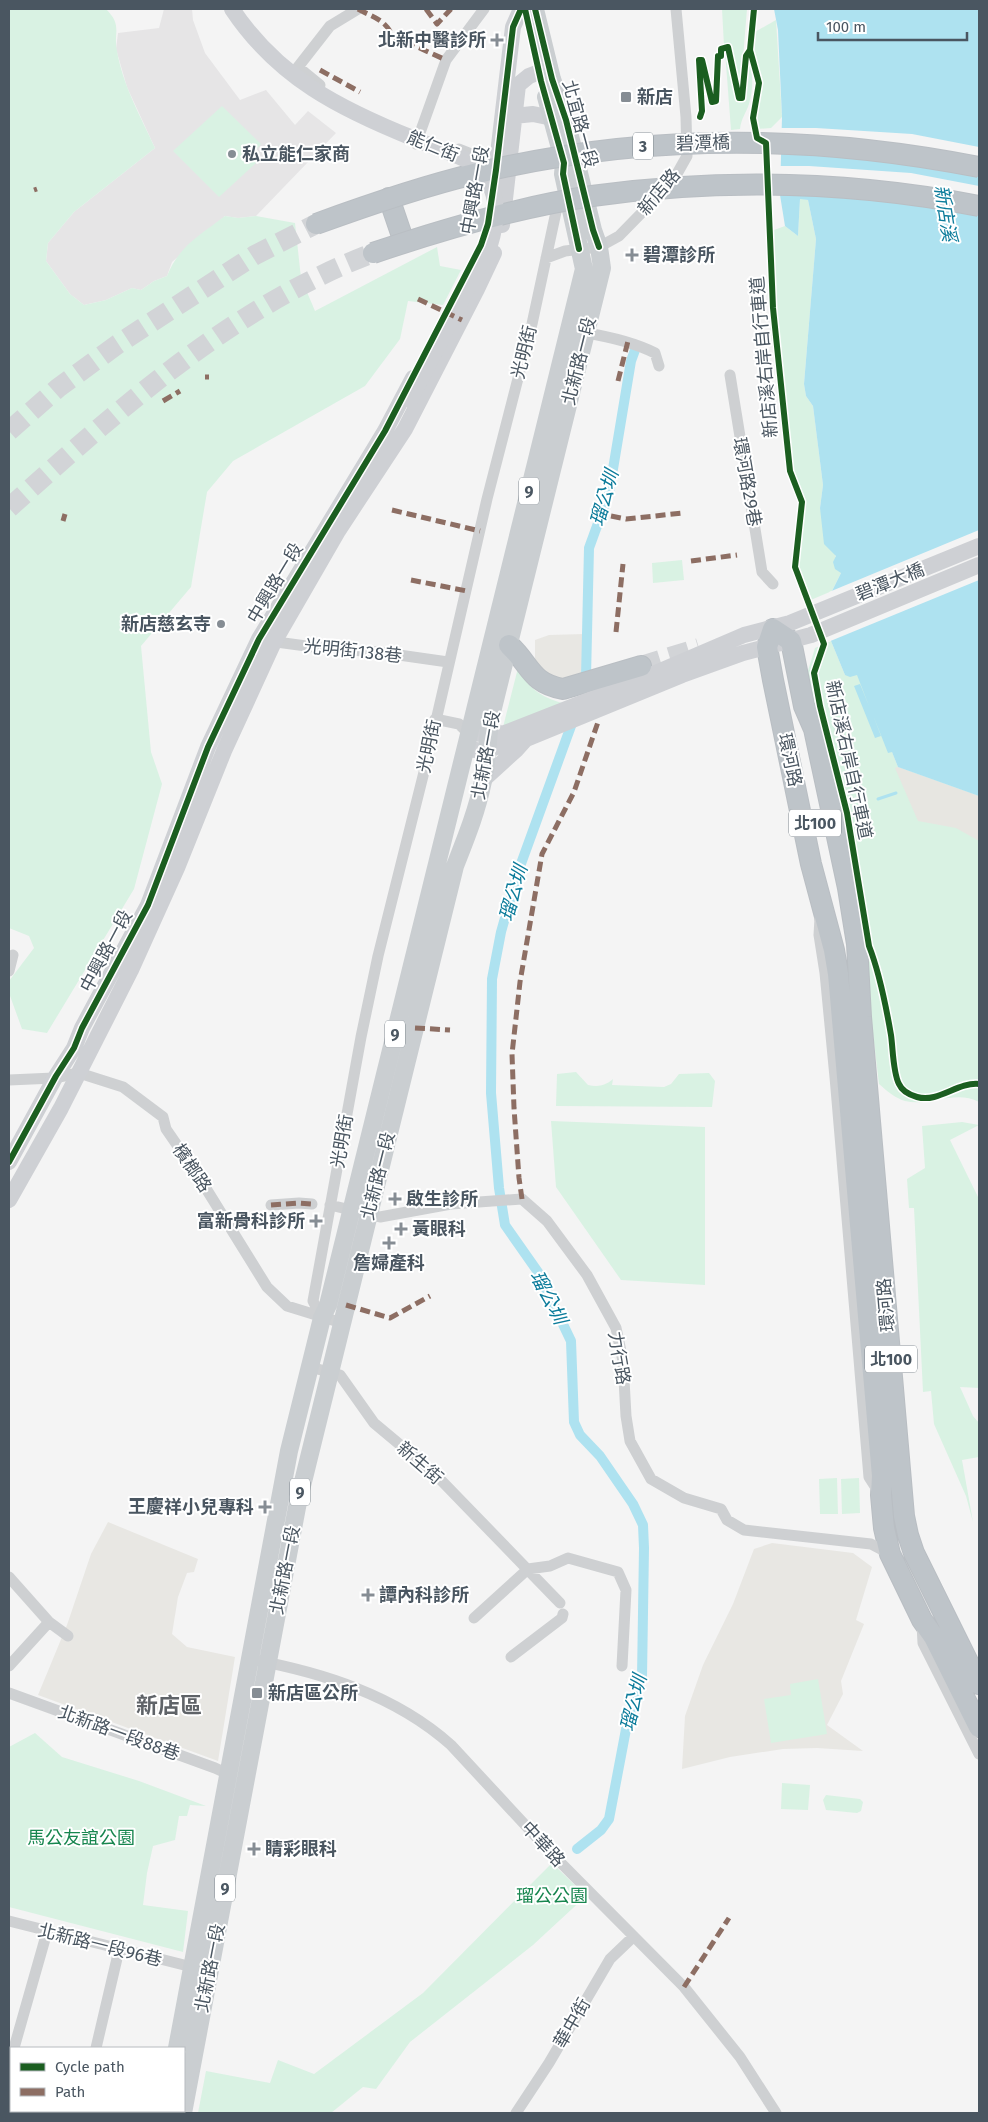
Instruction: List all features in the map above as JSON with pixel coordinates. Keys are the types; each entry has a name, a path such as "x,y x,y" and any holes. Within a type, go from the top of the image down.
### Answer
{"highway":[{"name":"碧潭橋","path":"316,224 390,198 474,174 557,157 610,149 714,142 845,146 925,156 979,167"},
{"path":"373,253 404,242 535,207 591,196 672,187 762,184 848,187 923,195 979,206"},
{"path":"390,198 404,242"},
{"name":"環河路","path":"777,640 821,901 834,950 838,974 882,1476 881,1495 884,1528 890,1554 922,1620 934,1637 979,1727"},
{"name":"北100","path":"777,640 814,729 848,888 857,944 858,970"},
{"name":"北100","path":"777,640 832,906 845,946 852,992 861,1017"},
{"path":"508,645 520,655 540,682 550,687 562,689 641,666"},
{"path":"808,750 840,906 858,970"},
{"name":"環河路","path":"858,970 904,1516 914,1553 979,1684"}],"main road":[{"name":"北宜路一段","path":"525,9 543,65 566,120 598,247"},
{"name":"北宜路一段","path":"536,9 552,118 564,163 563,174 579,249"},
{"name":"北新路一段","path":"185,2102 298,1502 455,866 475,814 484,779 487,743 508,645 602,268 598,247"},
{"name":"北新路一段","path":"177,2047 289,1452 322,1318 328,1305 584,269 579,249"}],"street":[{"name":"能仁街","path":"232,9 259,43 280,65 311,89 340,106 471,162 483,172 491,184 496,211 490,245 392,434"},
{"path":"358,9 330,26 298,67 325,90 359,110 418,139 500,163"},
{"path":"418,139 446,60 484,9"},
{"name":"中興路一段","path":"500,163 505,88 513,27 520,9"},
{"name":"新店路","path":"546,258 565,251 598,247 619,236 674,178 687,156 686,117 676,9"},
{"path":"505,88 516,72 543,65"},
{"name":"中興路一段","path":"9,1162 56,1076 74,1048 82,1028 148,904 208,747 266,641 392,434 481,246 488,224 500,163 514,116 518,84 543,65"},
{"path":"514,116 533,114 552,118"},
{"name":"光明街","path":"322,1318 313,1301 361,1037 378,956 426,764 448,662 534,316 563,174"},
{"path":"586,333 636,344 655,353 660,366"},
{"name":"環河路29巷","path":"730,375 762,572 773,584"},
{"name":"碧潭大橋","path":"777,640 801,619 979,546"},
{"name":"碧潭大橋","path":"777,640 811,635 979,565"},
{"path":"487,743 505,733 625,686 744,635 777,640"},
{"path":"435,719 460,724 467,741 487,743 526,738 682,675 777,640"},
{"name":"中興路一段","path":"9,1200 61,1108 131,970 177,868 266,641"},
{"name":"光明街138巷","path":"266,641 378,652 448,662"},
{"path":"508,645 514,660 527,680 535,688 548,695 558,698 570,697 603,687 625,686"},
{"path":"484,779 517,750 526,738"},
{"path":"9,971 13,955"},
{"name":"檳榔路","path":"9,1080 79,1073 123,1087 163,1117 166,1129 197,1174 267,1287 286,1306 342,1323"},
{"name":"力行路","path":"330,1205 380,1217 446,1205 522,1199 547,1221 587,1275 616,1328 623,1361 626,1416 630,1441 651,1479 684,1498 721,1509 727,1520 744,1530 871,1544 890,1554"},
{"path":"271,1205 312,1204"},
{"name":"新生街","path":"310,1366 340,1375 374,1423 435,1474 528,1569 562,1608 562,1618 511,1657"},
{"path":"474,1618 528,1569 550,1566 568,1558 618,1572 626,1590 622,1666"},
{"path":"9,1578 49,1622 68,1636"},
{"name":"環河路","path":"922,1620 923,1643 979,1754"},
{"path":"9,1666 49,1622"},
{"name":"中華路","path":"249,1659 285,1665 364,1690 436,1732 681,1984 740,2057 776,2113"},
{"name":"北新路一段88巷","path":"9,1693 206,1764 228,1774"},
{"name":"北新路一段96巷","path":"9,1921 192,1967"},
{"path":"14,2047 47,1932"},
{"name":"華中街","path":"516,2113 549,2063 610,1958 634,1937"},
{"path":"96,2047 119,1950"}],"shaded area":[{"name":"私立能仁家商","path":"164,9 192,9 193,20 205,53 240,100 266,90 295,125 308,111 336,133 256,216 238,218 225,216 172,262 167,276 154,281 141,290 132,288 106,300 84,305 70,294 46,261 48,243 74,212 155,148 127,87 116,49 118,33 159,28"},
{"path":"584,634 585,681 560,687 535,672 535,640 549,635"},
{"path":"108,1522 198,1559 194,1572 187,1573 178,1597 172,1634 187,1647 235,1657 218,1761 38,1695 67,1625 91,1554"},
{"path":"772,1543 853,1553 872,1567 856,1620 864,1624 841,1681 843,1694 827,1725 863,1751 817,1748 783,1749 730,1757 682,1769 685,1716 703,1665 733,1604 754,1549"}],"green space":[{"path":"9,9 106,9 116,25 117,51 124,77 155,148 74,212 48,243 46,261 70,294 84,305 106,300 132,288 141,290 154,281 167,276 184,249 199,235 225,216 238,218 256,216 295,223 301,278 315,311 437,247 440,266 461,270 443,305 408,301 400,339 365,386 233,461 207,492 191,587 141,646 151,752 162,784 134,889 47,1033 22,1029 9,993 9,981 34,948 29,936 9,928"},
{"path":"722,9 747,9 740,94 729,45 724,46"},
{"path":"776,20 782,117 771,128 757,129 756,105 760,84 759,73 754,60 753,33"},
{"path":"725,51 737,100 744,99 748,57 751,69 751,98 740,129 731,130"},
{"path":"222,106 261,144 251,156 256,163 219,197 173,151"},
{"path":"800,198 808,200 816,239 804,384 806,396 813,406 823,485 820,508 841,573 832,591 806,602 797,568 802,499 798,485 793,483 770,329 774,230 785,226 798,236"},
{"path":"682,560 684,580 653,583 652,563"},
{"path":"831,641 845,675 857,674 863,678 898,767 979,796 979,1102 961,1097 924,1102 905,1101 894,1096 879,1084 865,967 807,674 815,648"},
{"path":"518,668 526,681 541,695 562,703 503,727"},
{"path":"576,1072 588,1085 601,1085 613,1079 612,1085 664,1087 671,1084 679,1074 709,1073 715,1081 712,1107 556,1106 557,1074"},
{"path":"551,1121 705,1127 705,1285 621,1280 556,1187"},
{"path":"962,1122 979,1125 950,1140 979,1199 979,1388 960,1387 973,1416 979,1423 979,1457 962,1460 973,1522 966,1496 934,1424 931,1391 923,1392 914,1208 909,1208 907,1179 925,1168 922,1126"},
{"path":"837,1478 838,1514 820,1514 819,1479"},
{"path":"859,1478 860,1513 842,1514 841,1479"},
{"path":"818,1679 827,1734 771,1743 764,1699 791,1695 790,1684"},
{"name":"馬公友誼公園","path":"35,1733 62,1757 139,1781 206,1806 190,1805 187,1816 179,1816 175,1840 153,1846 147,1873 143,1905 188,1911 183,1952 9,1907 9,1747"},
{"path":"782,1783 810,1785 808,1810 781,1809"},
{"path":"826,1795 860,1799 863,1802 861,1811 857,1813 826,1810 823,1800"},
{"name":"瑠公公園","path":"552,1863 586,1896 533,1945 410,2042 376,2089 363,2087 331,2113 198,2113 206,2071 270,2083 278,2060 314,2074 423,1993"}],"sand":[{"path":"898,767 979,796 979,841 956,828 918,821 895,768"}],"water":[{"name":"新店溪","path":"774,9 979,9 979,796 898,767 892,752 888,753 873,715 881,736 875,738 854,686 860,684 869,706 857,675 850,677 845,675 831,641 832,591 841,573 835,569 833,562 836,556 824,544 820,508 823,485 813,406 806,396 804,384 816,239 808,200 800,199 798,236 785,226 780,195 782,117 778,30"}],"pier":[{"path":"779,128 816,128 912,134 979,147 979,173 910,158 778,151"},
{"path":"778,166 809,166 911,173 979,186 979,212 949,206 777,191"},
{"path":"979,530 979,580 828,642 829,592"}],"waterway":[{"name":"瑠公圳","path":"586,677 589,548 609,493 631,361 635,350"},
{"name":"瑠公圳","path":"571,726 518,872 501,932 492,979 491,1093 499,1188 505,1225 538,1272 571,1341 574,1422 580,1435 600,1456 633,1504 643,1525 642,1677 627,1724 609,1819 601,1830 577,1849"},
{"path":"878,799 896,793"}],"tunnel":[{"path":"9,431 58,388 118,344 255,255 316,224"},
{"path":"9,508 136,398 225,331 273,301 322,275 373,253"},
{"path":"641,666 699,648"}],"marked path":[{"path":"358,9 383,23 394,39 413,45 446,60"},
{"path":"426,9 437,24 451,9"},
{"path":"320,70 360,92"},
{"path":"418,299 462,320"},
{"path":"618,381 628,341"},
{"path":"163,401 180,391"},
{"path":"392,510 480,531"},
{"path":"611,516 626,519 683,513"},
{"path":"63,521 65,514"},
{"path":"691,561 737,555"},
{"path":"616,632 623,564"},
{"path":"411,580 467,591"},
{"path":"522,1199 514,1108 512,1054 520,982 542,854 574,792 598,722"},
{"path":"415,1028 450,1030"},
{"path":"271,1205 312,1204"},
{"path":"346,1305 390,1318 430,1296"},
{"path":"684,1987 729,1918"}],"cycle path":[{"path":"9,1162 56,1076 74,1048 82,1028 148,905 208,747 259,639 385,431 481,245 488,224 496,170 513,27 521,9"},
{"path":"525,9 541,81 564,163 563,174 579,249"},
{"path":"535,9 552,79 566,120 593,230 599,247"},
{"name":"新店溪右岸自行車道","path":"754,9 750,50 759,83 753,118 757,138 766,143 773,308 790,471 802,502 795,567 824,644 814,673 820,706 847,813 869,946 887,1013 896,1074 900,1086 909,1094 925,1098 940,1095 963,1086 979,1084"},
{"path":"700,117 702,111 699,60 702,60 712,102 716,101 718,56 721,56 721,49 728,47 739,98 742,98 746,56 750,50"}],"place":[{"name":"北新中醫診所","path":"497,40"},
{"name":"新店","path":"626,97"},
{"name":"私立能仁家商","path":"232,154"},
{"name":"碧潭診所","path":"632,255"},
{"name":"新店慈玄寺","path":"221,624"},
{"name":"啟生診所","path":"395,1199"},
{"name":"富新骨科診所","path":"316,1221"},
{"name":"黃眼科","path":"401,1229"},
{"name":"詹婦產科","path":"389,1243"},
{"name":"王慶祥小兒專科","path":"265,1507"},
{"name":"譚內科診所","path":"368,1595"},
{"name":"新店區公所","path":"257,1693"},
{"name":"睛彩眼科","path":"254,1849"}],"district":[{"name":"新店區","path":"169,1705"}]}
